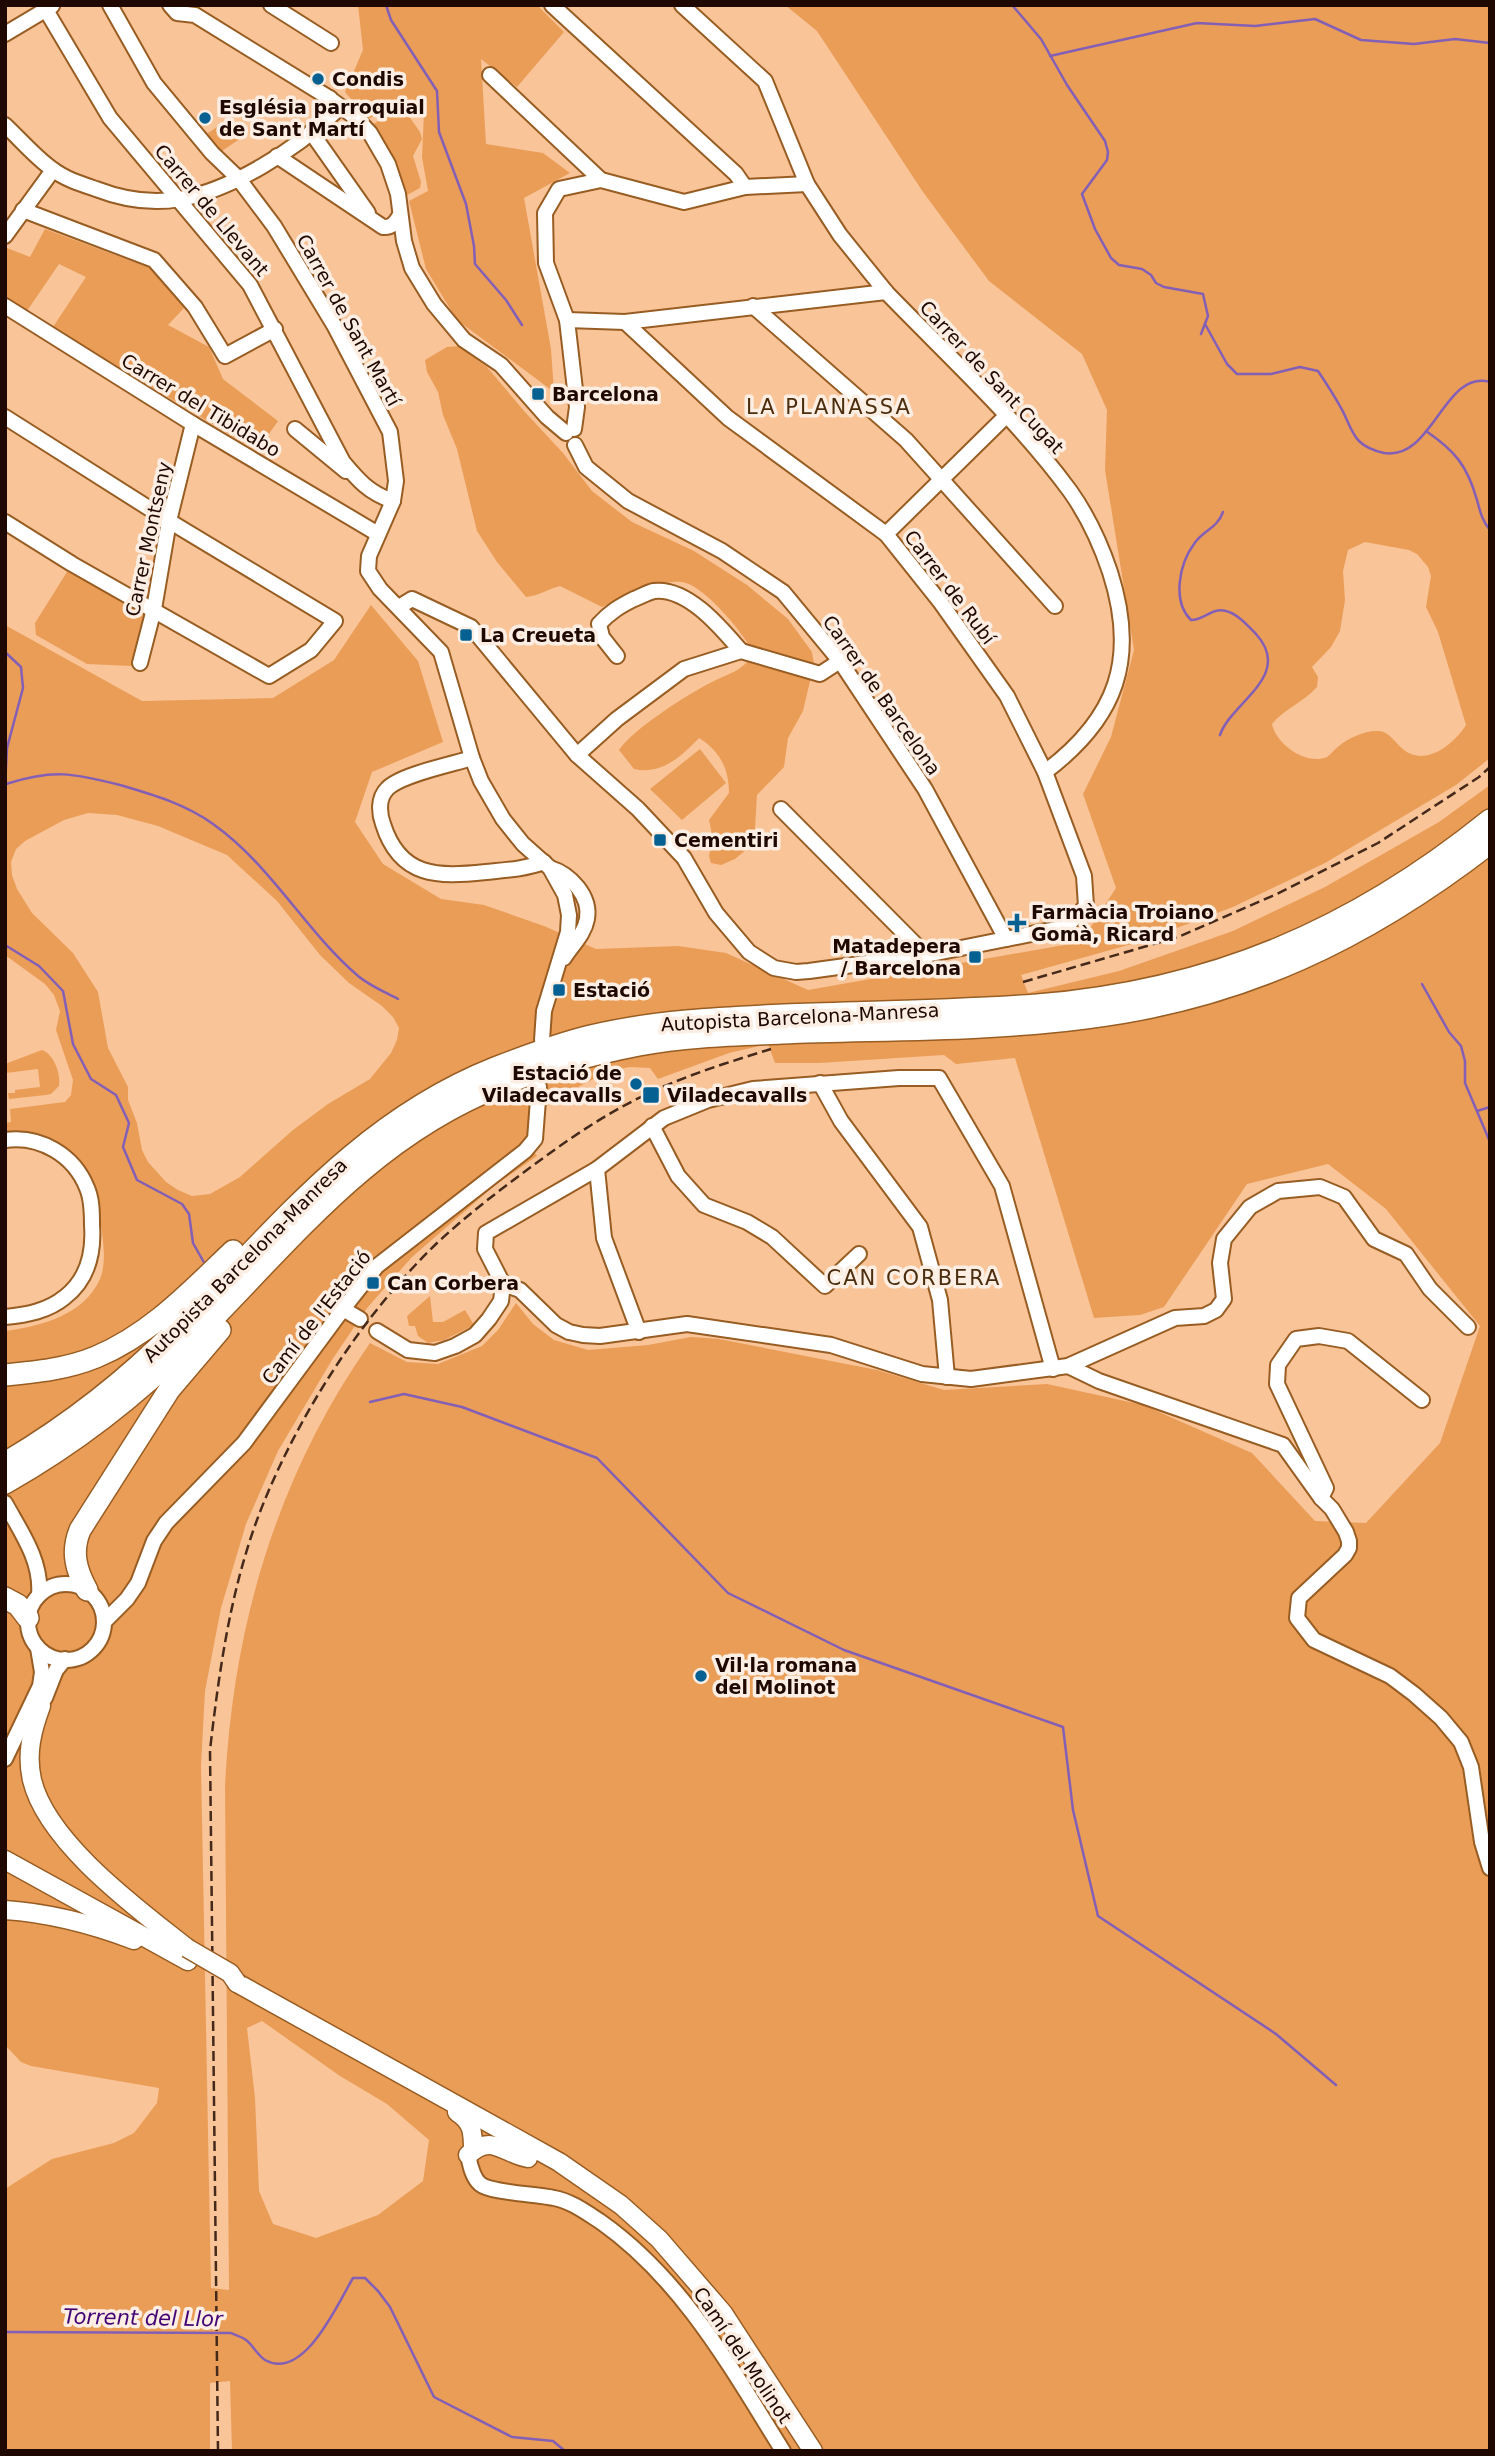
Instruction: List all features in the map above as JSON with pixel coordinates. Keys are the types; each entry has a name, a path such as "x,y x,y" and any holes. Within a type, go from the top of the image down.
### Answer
{"highway":[{"name":"Autopista Barcelona-Manresa","path":"5,1463 66,1424 134,1370 313,1188 379,1133 416,1109 489,1071 590,1037 697,1020 1046,1004 1139,991 1209,974 1280,948 1358,911 1418,875 1490,820"},
{"name":"Autopista Barcelona-Manresa","path":"5,1483 76,1439 145,1383 191,1341 326,1201 390,1148 445,1113 496,1087 545,1069 642,1044 699,1038 1028,1023 1114,1014 1183,1000 1250,979 1346,939 1407,904 1490,843"},
{"path":"91,1593 77,1567 75,1544 102,1493 169,1390 295,1248 370,1176 420,1139 496,1095 577,1060"},
{"path":"5,1375 74,1364 95,1357 137,1336 166,1315 308,1182 379,1133"},
{"path":"5,1598 18,1605 28,1618"}],"main road":[{"path":"41,1706 30,1742 30,1760 31,1778 45,1810 66,1839 183,1954"},
{"path":"5,1860 183,1954 224,1982 237,1983 262,1996 559,2162 621,2205 659,2239 723,2314 813,2451"},
{"path":"5,1910 50,1915 91,1925 183,1954"},
{"path":"262,1996 267,2008 528,2158 600,2202 630,2224 660,2252 724,2328 803,2451"},
{"path":"410,2080 425,2093 464,2116 471,2126 470,2153"},
{"path":"451,2115 464,2134 470,2153"},
{"path":"470,2153 485,2144 491,2144 528,2158"}],"street":[{"name":"Carrer de Sant Martí","path":"110,5 155,83 212,153 238,178 274,226 334,325 390,432 396,481 393,501 369,555 368,571 372,580 399,607"},
{"name":"Carrer de Barcelona","path":"170,5 177,13 189,10 330,98 340,111 370,133 388,164 401,206 404,241 412,268 434,304 464,340 500,365 547,417 571,436 586,467 628,501 722,551 783,592 839,661 925,789 1006,939"},
{"path":"271,5 331,43"},
{"path":"552,5 736,174 745,187"},
{"name":"Carrer de Sant Cugat","path":"682,5 765,81 807,184 840,235 886,292 1006,416 1071,493 1102,550 1114,586 1124,638 1117,680 1100,718 1067,755 1045,772"},
{"path":"5,34 47,7"},
{"name":"Carrer de Llevant","path":"47,7 110,118 250,285 343,462 363,486 393,501"},
{"path":"490,75 601,180"},
{"path":"5,125 52,170 78,183 124,199 179,200 238,178 280,154 340,111"},
{"path":"310,132 381,225"},
{"path":"280,154 404,241"},
{"path":"5,236 52,170"},
{"path":"143,200 152,193 159,177"},
{"path":"571,436 577,407 567,320 546,263 545,213 559,189 601,180 684,202 745,187 807,184"},
{"path":"23,210 154,260 195,307 225,356 275,329"},
{"path":"381,225 395,224 400,215"},
{"path":"567,320 625,322 886,292"},
{"name":"Carrer del Tibidabo","path":"5,306 193,424 378,534"},
{"path":"753,306 906,440 1055,606"},
{"name":"Carrer de Rubí","path":"625,322 728,418 886,534 941,603 1007,696 1045,772 1083,876 1086,906 1066,927 1006,939"},
{"path":"886,534 1006,416"},
{"path":"5,417 169,521 335,621 311,650 269,676 72,564 5,522"},
{"name":"Carrer Montseny","path":"140,663 154,609 169,521 193,424"},
{"path":"295,429 345,472 351,471"},
{"path":"617,656 602,637 599,624 611,610 653,591 671,592 688,600 720,627 741,651 820,674 839,661"},
{"path":"542,1040 544,1011 568,932 569,915 565,895 547,865 523,844 503,819 481,781 441,652 399,607 412,599 471,627 577,755 638,809 684,858 723,921 749,952 764,964 796,972 926,955 1006,939"},
{"path":"577,755 617,719 684,669 741,651"},
{"path":"472,758 402,779 386,789 380,803 380,816 389,844 410,865 433,874 526,869 547,865"},
{"path":"781,809 926,955"},
{"path":"377,1331 408,1350 435,1353 475,1335 501,1301 503,1284 485,1250 486,1233 597,1169 658,1122 728,1094 753,1089 899,1078 939,1078 1002,1186 1053,1369"},
{"path":"820,1083 841,1121 920,1227 940,1300 947,1377"},
{"name":"Camí de l'Estació","path":"133,1591 142,1576 159,1531 173,1513 244,1443 377,1266 525,1151 534,1139 539,1087"},
{"path":"658,1122 678,1176 704,1205 747,1222 772,1237 825,1286 859,1254"},
{"path":"5,1140 41,1143 66,1158 88,1188 93,1236 88,1266 82,1279 65,1297 40,1311 5,1317"},
{"path":"597,1169 604,1238 639,1332"},
{"path":"503,1284 520,1290 556,1325 569,1332 600,1336 687,1324 831,1345 922,1374 971,1379 1068,1366 1175,1318 1204,1317 1216,1310 1224,1299 1220,1263 1224,1239 1250,1207 1278,1191 1320,1187 1344,1197 1374,1239 1406,1254 1430,1289 1468,1327"},
{"path":"343,1309 360,1319"},
{"path":"1321,1498 1326,1488 1278,1384 1278,1365 1296,1339 1319,1336 1348,1341 1422,1400"},
{"path":"1068,1366 1099,1381 1283,1445 1332,1509 1349,1541 1345,1555 1299,1598 1297,1618 1314,1640 1390,1676 1406,1688 1441,1718 1461,1742 1471,1767 1482,1842 1490,1868"},
{"path":"5,1503 30,1549 43,1566 64,1584"},
{"path":"30,1549 37,1568 39,1595"},
{"path":"17,1739 40,1686 42,1672 38,1648 30,1634 28,1618 39,1595 50,1587 76,1585 115,1603 133,1591"},
{"path":"103,1622 133,1591"},
{"path":"38,1648 51,1656 65,1659 80,1657 92,1648 100,1636 103,1622 101,1609 91,1593"},
{"path":"5,1759 41,1706 55,1670 65,1659"},
{"name":"Camí del Molinot","path":"470,2153 471,2169 480,2184 496,2190 558,2198 575,2206 614,2232 656,2268 690,2307 719,2348 783,2451"}],"shaded area":[{"path":"358,5 537,5 564,32 517,87 481,59 486,144 543,153 570,173 524,198 551,349 554,392 457,320 426,269 409,201 428,191 422,157 424,112 388,109 368,119 345,92 363,50"},
{"path":"785,5 1490,5 1490,758 1456,785 1325,863 1233,907 1139,942 1021,975 1028,993 1119,971 1233,931 1325,887 1439,822 1490,785 1490,2451 232,2451 230,2381 210,2383 210,2451 5,2451 5,2189 52,2159 114,2143 134,2133 157,2103 159,2088 31,2066 21,2062 5,2045 5,1331 55,1319 78,1306 99,1281 104,1253 93,1190 76,1159 63,1147 48,1139 5,1132 5,1123 11,1122 10,1109 65,1102 71,1095 73,1080 56,1030 60,1011 54,995 45,984 5,955 5,625 142,701 273,698 334,660 371,605 418,661 443,742 372,772 355,822 383,864 441,899 484,905 544,926 596,949 678,946 726,953 808,990 1081,942 1116,888 1083,794 1111,737 1134,650 1105,470 1107,410 1082,354 989,281 923,192 817,31","holes":["1365,542 1409,550 1417,554 1428,567 1431,576 1426,607 1438,632 1466,725 1447,746 1430,755 1412,755 1386,734 1374,731 1347,740 1327,757 1310,758 1301,756 1286,746 1275,732 1272,724 1317,687 1318,677 1312,667 1331,647 1340,631 1345,600 1343,571 1348,550","88,813 117,815 158,826 227,855 277,901 320,955 349,983 393,1017 399,1028 391,1053 370,1079 328,1104 293,1130 240,1177 210,1194 192,1196 166,1182 148,1162 142,1150 137,1123 128,1100 128,1087 108,1048 98,992 73,953 32,913 12,875 11,862 16,849 25,841 64,820","768,1044 775,1063 944,1055 956,1064 1015,1058 1094,1318 1140,1315 1164,1307 1247,1184 1328,1164 1386,1209 1480,1326 1440,1443 1366,1523 1315,1521 1252,1453 1143,1405 1047,1384 944,1390 877,1370 719,1339 691,1337 648,1345 588,1350 554,1340 533,1324 516,1303 498,1330 482,1346 438,1364 407,1362 370,1343 337,1394 285,1499 250,1610 238,1668 225,1786 229,2290 211,2288 201,1766 205,1691 221,1608 246,1524 278,1451 332,1360 367,1308 412,1257 494,1186 537,1156 526,1139 532,1111 605,1073 629,1067 650,1068 658,1079 729,1053","262,2021 340,2076 387,2104 429,2140 423,2181 378,2215 316,2238 273,2224 259,2191 255,2098 247,2028"]},
{"path":"394,111 406,112 422,139 413,156 421,182 420,188 407,195 394,161 372,125"},
{"path":"229,119 241,138 219,153 205,135"},
{"path":"45,229 150,268 184,308 168,325 209,347 223,379 278,421 257,451 53,327 86,277 59,264 27,311 5,297 5,251 7,248 30,257"},
{"path":"459,346 487,367 563,453 592,491 632,522 694,551 747,585 788,619 812,652 814,664 803,711 788,738 784,767 757,795 755,828 747,849 735,859 721,865 711,863 709,856 713,839 709,820 729,793 725,768 713,749 699,738 670,763 644,770 634,769 619,750 636,732 662,713 742,667 750,658 751,649 722,611 703,593 686,583 655,585 602,607 560,586 526,597 497,562 477,531 457,449 443,415 438,392 427,372 425,360 447,347"},
{"path":"72,564 154,609 132,666 87,664 36,635 35,623"},
{"path":"700,749 726,783 682,820 650,789"},
{"path":"42,1050 56,1065 59,1086 51,1094 9,1099 8,1093 15,1093 15,1090 40,1087 38,1069 6,1073 5,1081 5,1064"},
{"path":"430,1296 433,1322 443,1322 465,1310 474,1325 444,1340 428,1343 418,1336 415,1326 409,1326 407,1316"}],"waterway":[{"path":"386,5 391,20 437,91 439,132 466,204 475,264 506,300 522,325"},
{"path":"1012,5 1041,39 1067,85 1105,141 1107,160 1082,194 1095,229 1111,258 1119,265 1142,269 1164,287 1203,294 1208,316 1201,334"},
{"path":"1050,56 1197,23 1255,26 1315,19 1361,40 1414,44 1455,39 1490,43"},
{"path":"1205,324 1227,364 1237,374 1271,374 1300,367 1318,371 1356,438 1368,447 1384,453 1401,452 1415,443 1461,389 1474,382 1490,382"},
{"path":"1426,431 1459,460 1490,530"},
{"path":"1220,735 1226,723 1256,688 1268,663 1266,649 1239,617 1221,610 1191,620 1181,603 1181,572 1189,552 1223,512"},
{"path":"5,652 21,667 23,688 7,748 5,785"},
{"path":"6,784 37,776 76,775 133,789 191,811 213,824 253,858 320,938 357,975 398,999"},
{"path":"5,945 39,966 63,991 73,1044 91,1079 116,1095 129,1123 123,1147 137,1180 182,1204 189,1214 193,1243 206,1266"},
{"path":"1422,984 1449,1032 1461,1046 1465,1061 1465,1083 1490,1142"},
{"path":"1477,1111 1490,1107"},
{"path":"370,1402 404,1394 462,1407 597,1458 728,1593 844,1650 1063,1727 1073,1810 1098,1916 1276,2034 1336,2085"},
{"name":"Torrent del Llor","path":"5,2332 231,2333 246,2340 265,2360 279,2364 293,2360 306,2350 329,2321 353,2278 365,2278 390,2307 434,2397 512,2437 553,2441 565,2451"}],"railway":[{"path":"1023,982 1178,937 1277,894 1378,843 1490,767"},
{"path":"218,2451 210,1750 223,1654 236,1590 266,1497 318,1395 361,1330 410,1271 448,1233 548,1154 618,1109 677,1081 771,1049"}],"place":[{"name":"Condis","path":"318,79"},
{"name":"Església parroquial de Sant Martí","path":"205,118"},
{"name":"Barcelona","path":"538,394"},
{"name":"La Creueta","path":"466,635"},
{"name":"Cementiri","path":"660,840"},
{"name":"Farmàcia Troiano Gomà, Ricard","path":"1017,923"},
{"name":"Matadepera / Barcelona","path":"975,957"},
{"name":"Estació","path":"559,990"},
{"name":"Estació de Viladecavalls","path":"636,1084"},
{"name":"Viladecavalls","path":"651,1095"},
{"name":"Can Corbera","path":"373,1283"},
{"name":"Vil·la romana del Molinot","path":"701,1676"}],"district":[{"name":"LA PLANASSA","path":"829,407"},
{"name":"CAN CORBERA","path":"914,1278"}]}
